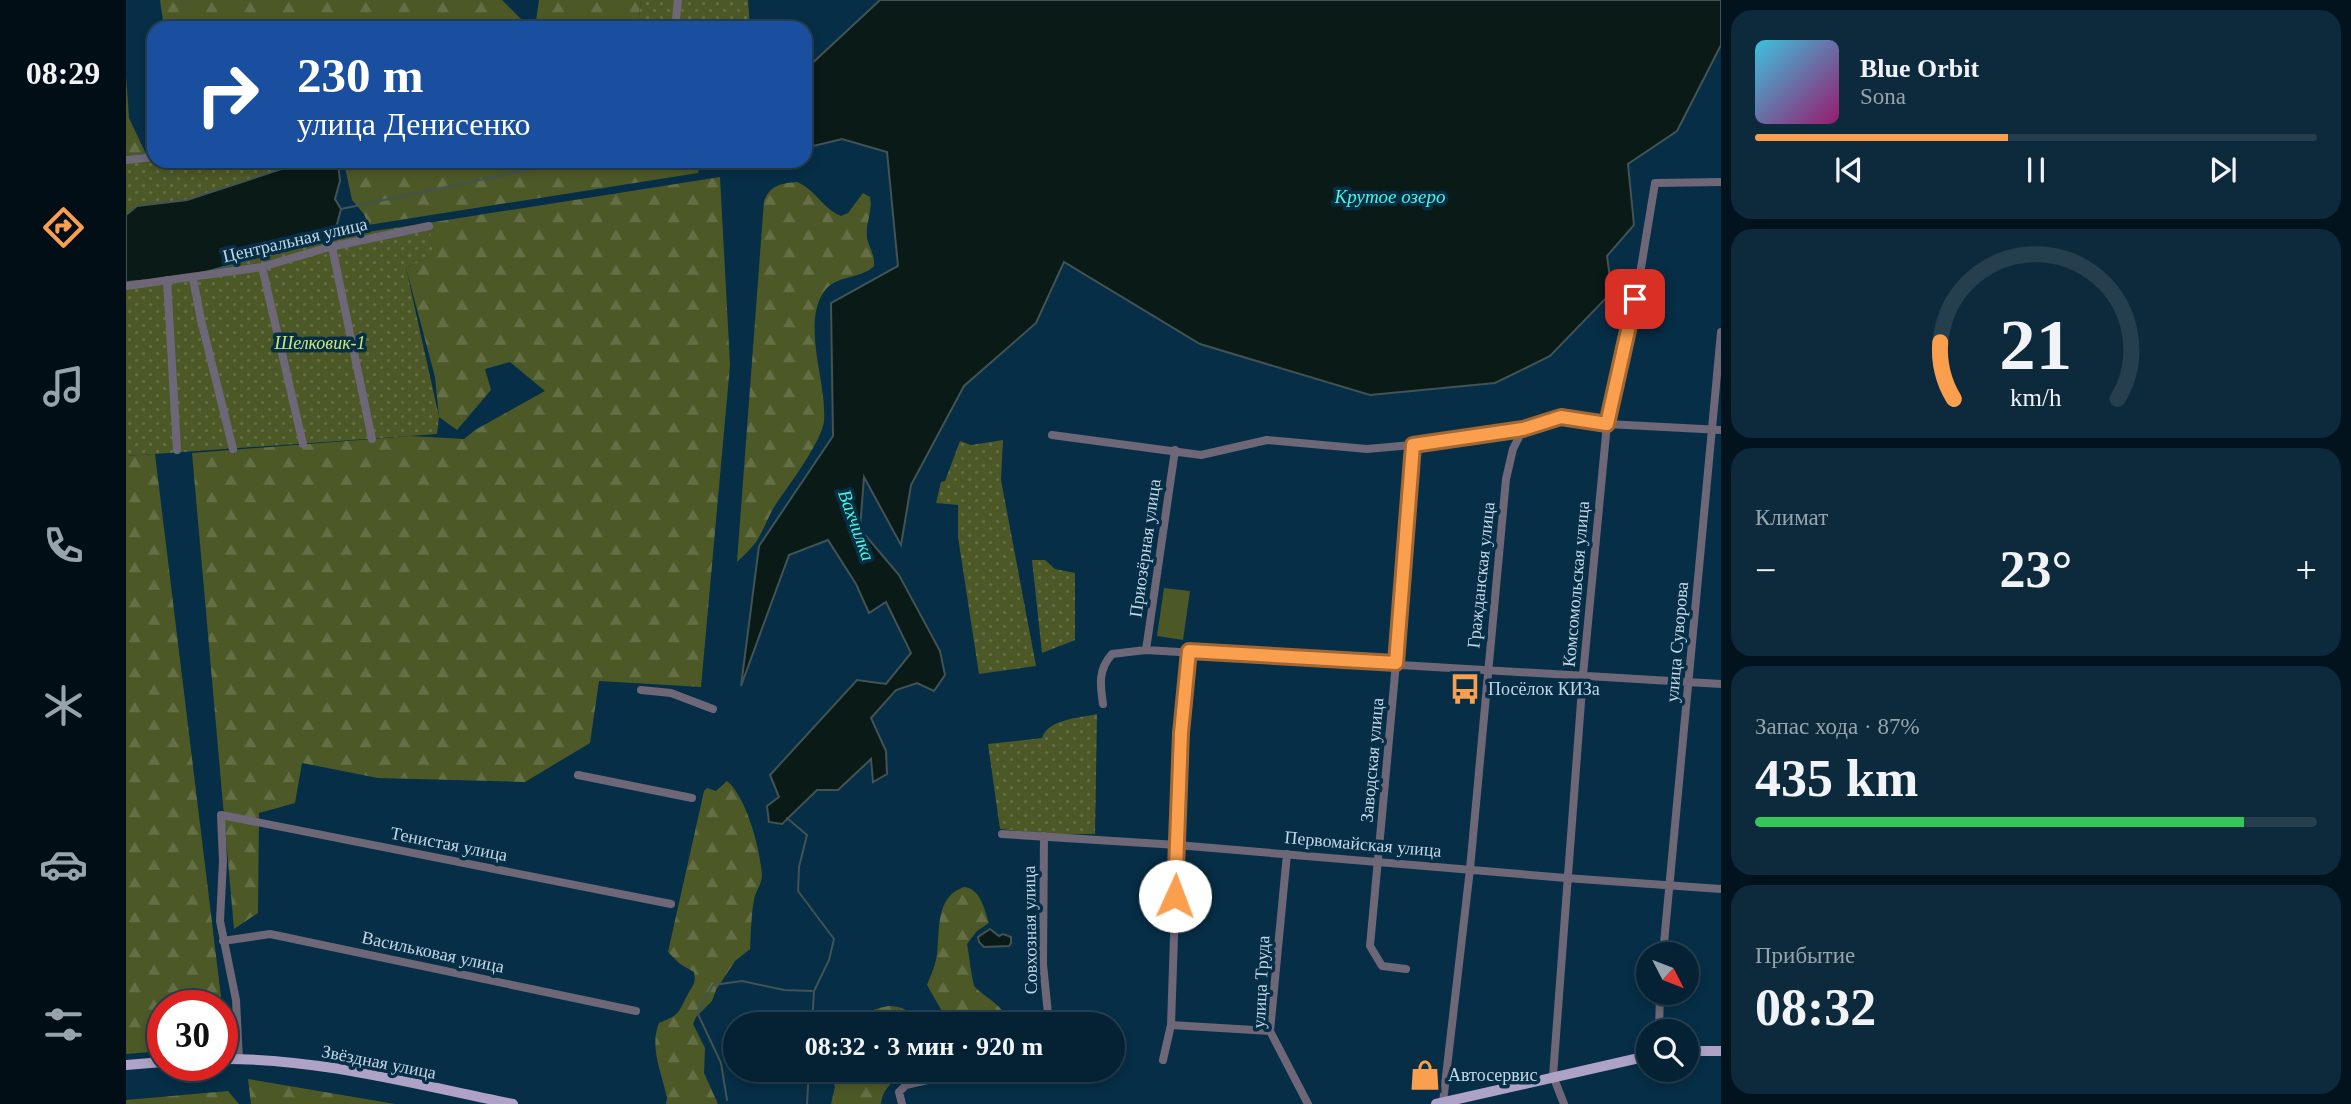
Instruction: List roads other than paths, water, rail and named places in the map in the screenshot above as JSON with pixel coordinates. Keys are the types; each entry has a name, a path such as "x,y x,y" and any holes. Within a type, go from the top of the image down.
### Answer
{"main road":[{"path":"1699,1051 1721,1051"},
{"name":"Звёздная улица","path":"239,1059 257,1058 324,1066 513,1104"},
{"path":"1440,1103 1636,1059"},
{"path":"126,1065 147,1063"}],"street":[{"path":"676,21 678,0"},
{"path":"126,160 147,158"},
{"name":"Комсомольская улица","path":"1553,1076 1566,878 1607,424 1640,274 1655,183 1721,182"},
{"name":"Центральная улица","path":"126,286 262,267 332,247 429,226"},
{"path":"332,247 372,439"},
{"path":"262,267 303,444"},
{"path":"194,278 201,320 233,449"},
{"path":"167,280 177,450"},
{"name":"улица Суворова","path":"1663,942 1690,682 1721,332"},
{"path":"1052,435 1201,455 1266,440 1367,449 1413,445 1523,429 1561,417 1607,424 1721,430"},
{"name":"Гражданская улица","path":"1440,1103 1470,869 1506,479 1513,449 1523,429"},
{"name":"Заводская улица","path":"1406,969 1382,966 1370,946 1413,445"},
{"name":"Приозёрная улица","path":"1146,650 1175,450"},
{"path":"1103,704 1100,683 1102,665 1112,654 1146,650 1721,684"},
{"path":"1163,1060 1171,1025 1181,733 1189,651"},
{"path":"641,690 671,693 713,709"},
{"path":"578,775 692,798"},
{"name":"Тенистая улица","path":"223,942 220,921 223,861 221,815 671,904"},
{"name":"Первомайская улица","path":"1002,834 1177,845 1721,889"},
{"name":"Совхозная улица","path":"1044,836 1043,964 1048,1012"},
{"name":"улица Труда","path":"1287,854 1270,1031 1308,1104"},
{"name":"Васильковая улица","path":"223,942 270,934 636,1011"},
{"path":"223,942 236,1000 239,1059"},
{"path":"1171,1025 1270,1031"},
{"path":"1553,1076 1564,1104"},
{"path":"902,1104 899,1092 906,1085 919,1082"}],"water":[{"name":"Крутое озеро","path":"880,0 1721,0 1721,45 1677,131 1628,164 1634,225 1607,256 1612,292 1550,356 1495,383 1370,395 1200,344 1064,262 1036,323 964,386 911,485 901,545 864,477 860,529 899,575 940,651 945,675 934,691 917,683 896,690 871,718 886,751 887,774 873,782 871,759 838,790 817,790 782,824 769,822 767,806 779,797 770,775 857,680 886,684 911,653 886,602 869,613 856,584 828,540 789,555 741,686 759,546 833,436 831,303 898,266 887,152 842,139 812,146 812,63"},
{"path":"285,168 339,168 340,181 335,199 341,209 336,228 326,238 188,277 126,282 126,215 137,206 187,200"},
{"path":"990,929 999,936 1003,934 1011,937 1009,946 984,947 978,937"}],"waterway":[{"path":"341,209 538,168"},
{"name":"Вахчилка","path":"787,818 807,835 799,867 798,891 834,939 829,960 814,991 813,1012"},
{"path":"727,1100 721,1063 697,1012 713,985 742,981 784,990 812,991"},
{"name":"Вахчилка","path":"807,1104 808,1082"}],"place":[{"name":"Посёлок КИЗа","path":"1465,689"},
{"name":"Автосервис","path":"1425,1075"}],"park label":[{"name":"Шелковик-1","path":"320,343"}]}
